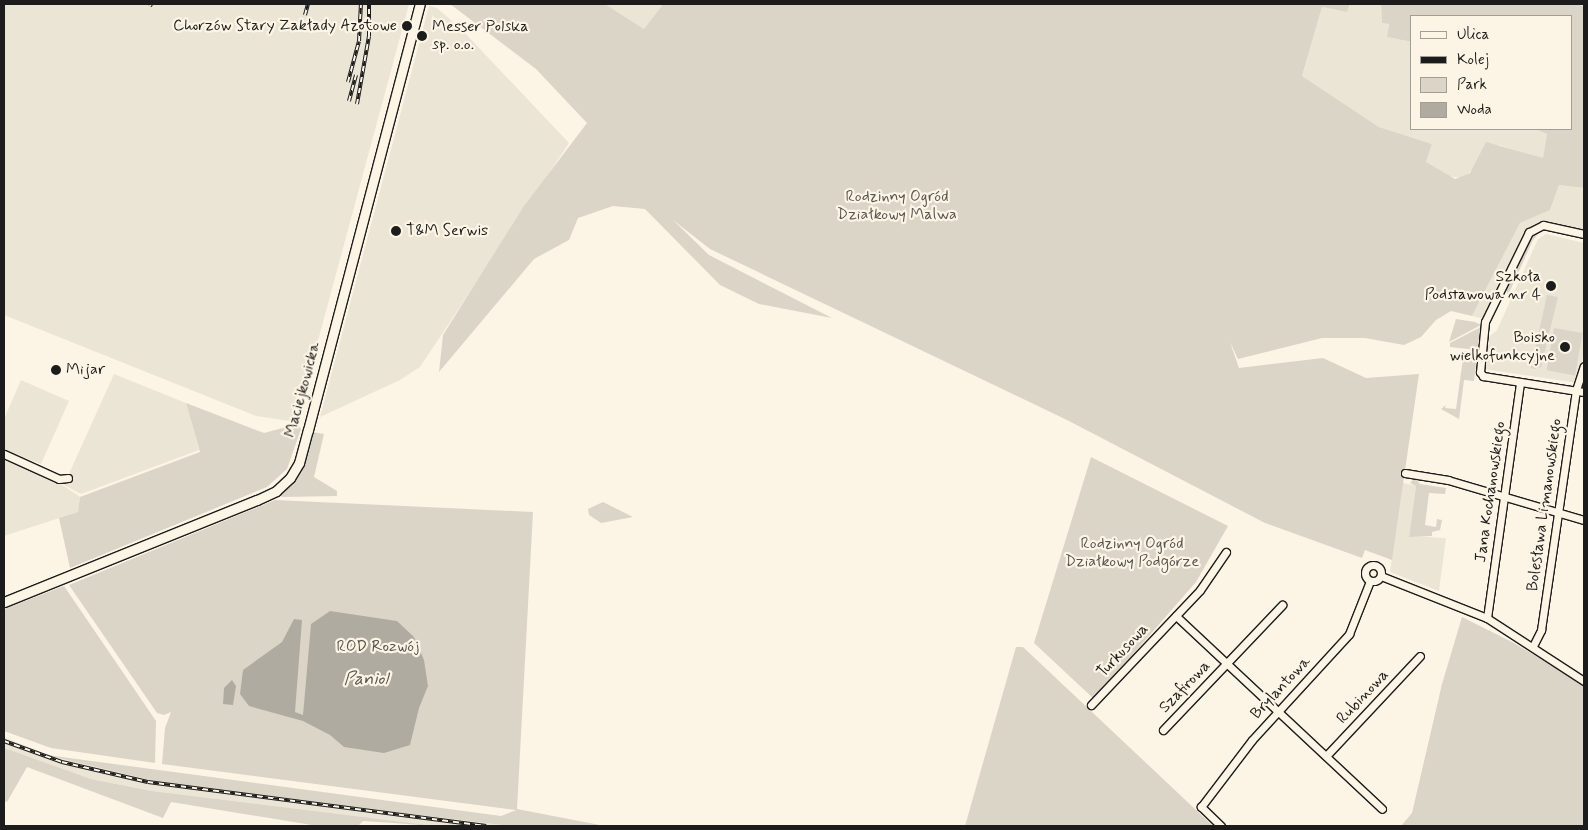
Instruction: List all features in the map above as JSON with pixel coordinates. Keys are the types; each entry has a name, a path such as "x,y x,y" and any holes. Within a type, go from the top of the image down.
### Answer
{"street":[{"name":"Maciejkowicka","path":"4,602 256,500 276,491 290,478 308,430 420,4"},
{"path":"1584,234 1543,225 1529,232 1485,322 1480,372 1483,376 1584,392"},
{"name":"Bolesława Limanowskiego","path":"1533,646 1541,630 1576,390 1584,366"},
{"name":"Jana Kochanowskiego","path":"1488,618 1520,382"},
{"path":"4,454 59,479 68,478"},
{"path":"1405,473 1448,480 1584,520"},
{"name":"Turkusowa","path":"1091,705 1200,590 1226,552"},
{"name":"Brylantowa","path":"1221,826 1201,807 1252,740 1349,634 1370,581 1365,574 1370,566 1379,567 1381,576"},
{"path":"1370,581 1381,576 1488,618 1584,681"},
{"name":"Szafirowa","path":"1163,730 1282,605"},
{"path":"1176,616 1226,663"},
{"name":"Rubinowa","path":"1326,756 1420,656"},
{"name":"Szafirowa","path":"1226,663 1278,711"},
{"path":"1278,711 1382,809"}],"shaded area":[{"path":"4,4 409,4 296,422 256,416 4,315"},
{"path":"605,4 663,4 644,29"},
{"path":"1350,4 1381,4 1382,23 1389,24 1387,37 1410,42 1410,130 1537,130 1547,134 1543,159 1499,145 1463,178 1445,176 1426,162 1432,144 1379,127 1302,76 1322,7 1347,12"},
{"path":"429,6 437,8 462,30 569,143 420,367 400,380 320,417"},
{"path":"1559,185 1584,188 1584,232 1541,223 1484,319 1472,316 1520,223 1550,210"},
{"name":"Szkoła Podstawowa nr 4","path":"1546,234 1584,243 1584,351 1578,383 1483,369 1490,336 1497,330 1538,239"},
{"path":"114,374 186,403 199,450 81,494 64,485"},
{"path":"21,380 69,401 41,464 4,450 4,419"},
{"path":"4,458 61,484 80,497 78,512 4,536"},
{"path":"1403,483 1416,486 1409,536 1446,538 1439,591 1390,572"},
{"path":"4,737 47,755 277,798 511,826 436,826 152,791 91,779 31,760 4,748"}],"green space":[{"name":"Rodzinny Ogród Działkowy Malwa","path":"450,4 605,4 644,29 663,4 1350,4 1347,12 1322,7 1302,76 1379,127 1432,144 1426,162 1455,179 1470,173 1486,142 1543,158 1547,134 1537,130 1573,130 1573,15 1410,15 1410,42 1387,37 1389,24 1382,23 1381,4 1574,4 1584,6 1584,188 1559,185 1550,210 1520,223 1472,316 1451,311 1436,320 1421,337 1404,345 1365,338 1322,338 1238,359 1230,342 1239,368 1323,358 1366,378 1419,374 1392,560 1365,550 1362,558 1265,523 1067,420 710,249 673,220 709,255 832,318 759,304 720,285 645,209 613,206 578,218 569,240 534,259 439,372 443,335 524,206 587,123 536,69"},
{"path":"1543,228 1533,240 1508,295 1506,288 1531,234"},
{"path":"1547,295 1558,297 1541,367 1534,369 1531,368"},
{"path":"1456,319 1475,322 1481,325 1449,342"},
{"path":"1481,327 1477,350 1450,347 1450,343"},
{"name":"Boisko wielkofunkcyjne","path":"1554,328 1583,333 1575,375 1547,370"},
{"path":"1464,351 1477,354 1474,381 1464,380 1459,419 1441,409 1446,405 1445,408 1456,409"},
{"path":"186,403 264,433 298,424 301,429 287,469 267,487 70,568 59,518 78,512 80,497 200,452"},
{"path":"312,432 324,434 314,477 337,491 337,496 282,497 280,494 298,473"},
{"name":"Rodzinny Ogród Działkowy Podgórze","path":"1091,457 1228,526 1196,582 1094,699 1034,643"},
{"path":"1415,478 1420,484 1446,488 1445,494 1429,493 1425,525 1436,527 1437,519 1442,520 1440,530 1432,532 1432,536 1409,537 1416,486 1410,483"},
{"name":"ROD Rozwój","path":"275,500 533,512 517,809 605,826 511,826 277,798 163,783 47,755 501,816 516,810 162,764 165,728 171,712 164,715 157,713 69,585"},
{"path":"603,502 633,517 601,523 589,515 588,509"},
{"path":"64,586 156,721 155,763 51,748 4,731 4,609"},
{"path":"1462,617 1514,643 1584,685 1584,826 1401,826 1412,813 1442,684"},
{"path":"1016,647 1023,647 1213,826 965,826"},
{"path":"4,748 91,779 152,791 436,826 363,821 358,826 318,826 171,802 163,818 27,767 7,802 4,801"}],"water":[{"name":"Paniol","path":"330,611 397,621 414,637 424,660 428,686 419,708 410,745 384,753 344,747 330,735 303,721 249,706 240,694 243,670 282,642 294,619 302,620 295,712 303,715 311,624"},
{"path":"232,680 236,686 233,705 223,704 224,688"}],"railway":[{"path":"305,15 308,4"},
{"path":"348,82 359,41 361,4"},
{"path":"357,104 369,36 369,4"},
{"path":"349,101 356,75"},
{"path":"4,741 62,762 148,782 486,826"}],"place":[{"name":"Chorzów Stary Zakłady Azotowe","path":"407,26"},
{"name":"Messer Polska sp. o.o.","path":"422,36"},
{"name":"T&M Serwis","path":"396,231"},
{"name":"Szkoła Podstawowa nr 4","path":"1551,286"},
{"name":"Boisko wielkofunkcyjne","path":"1565,347"},
{"name":"Mijar","path":"56,370"}]}
